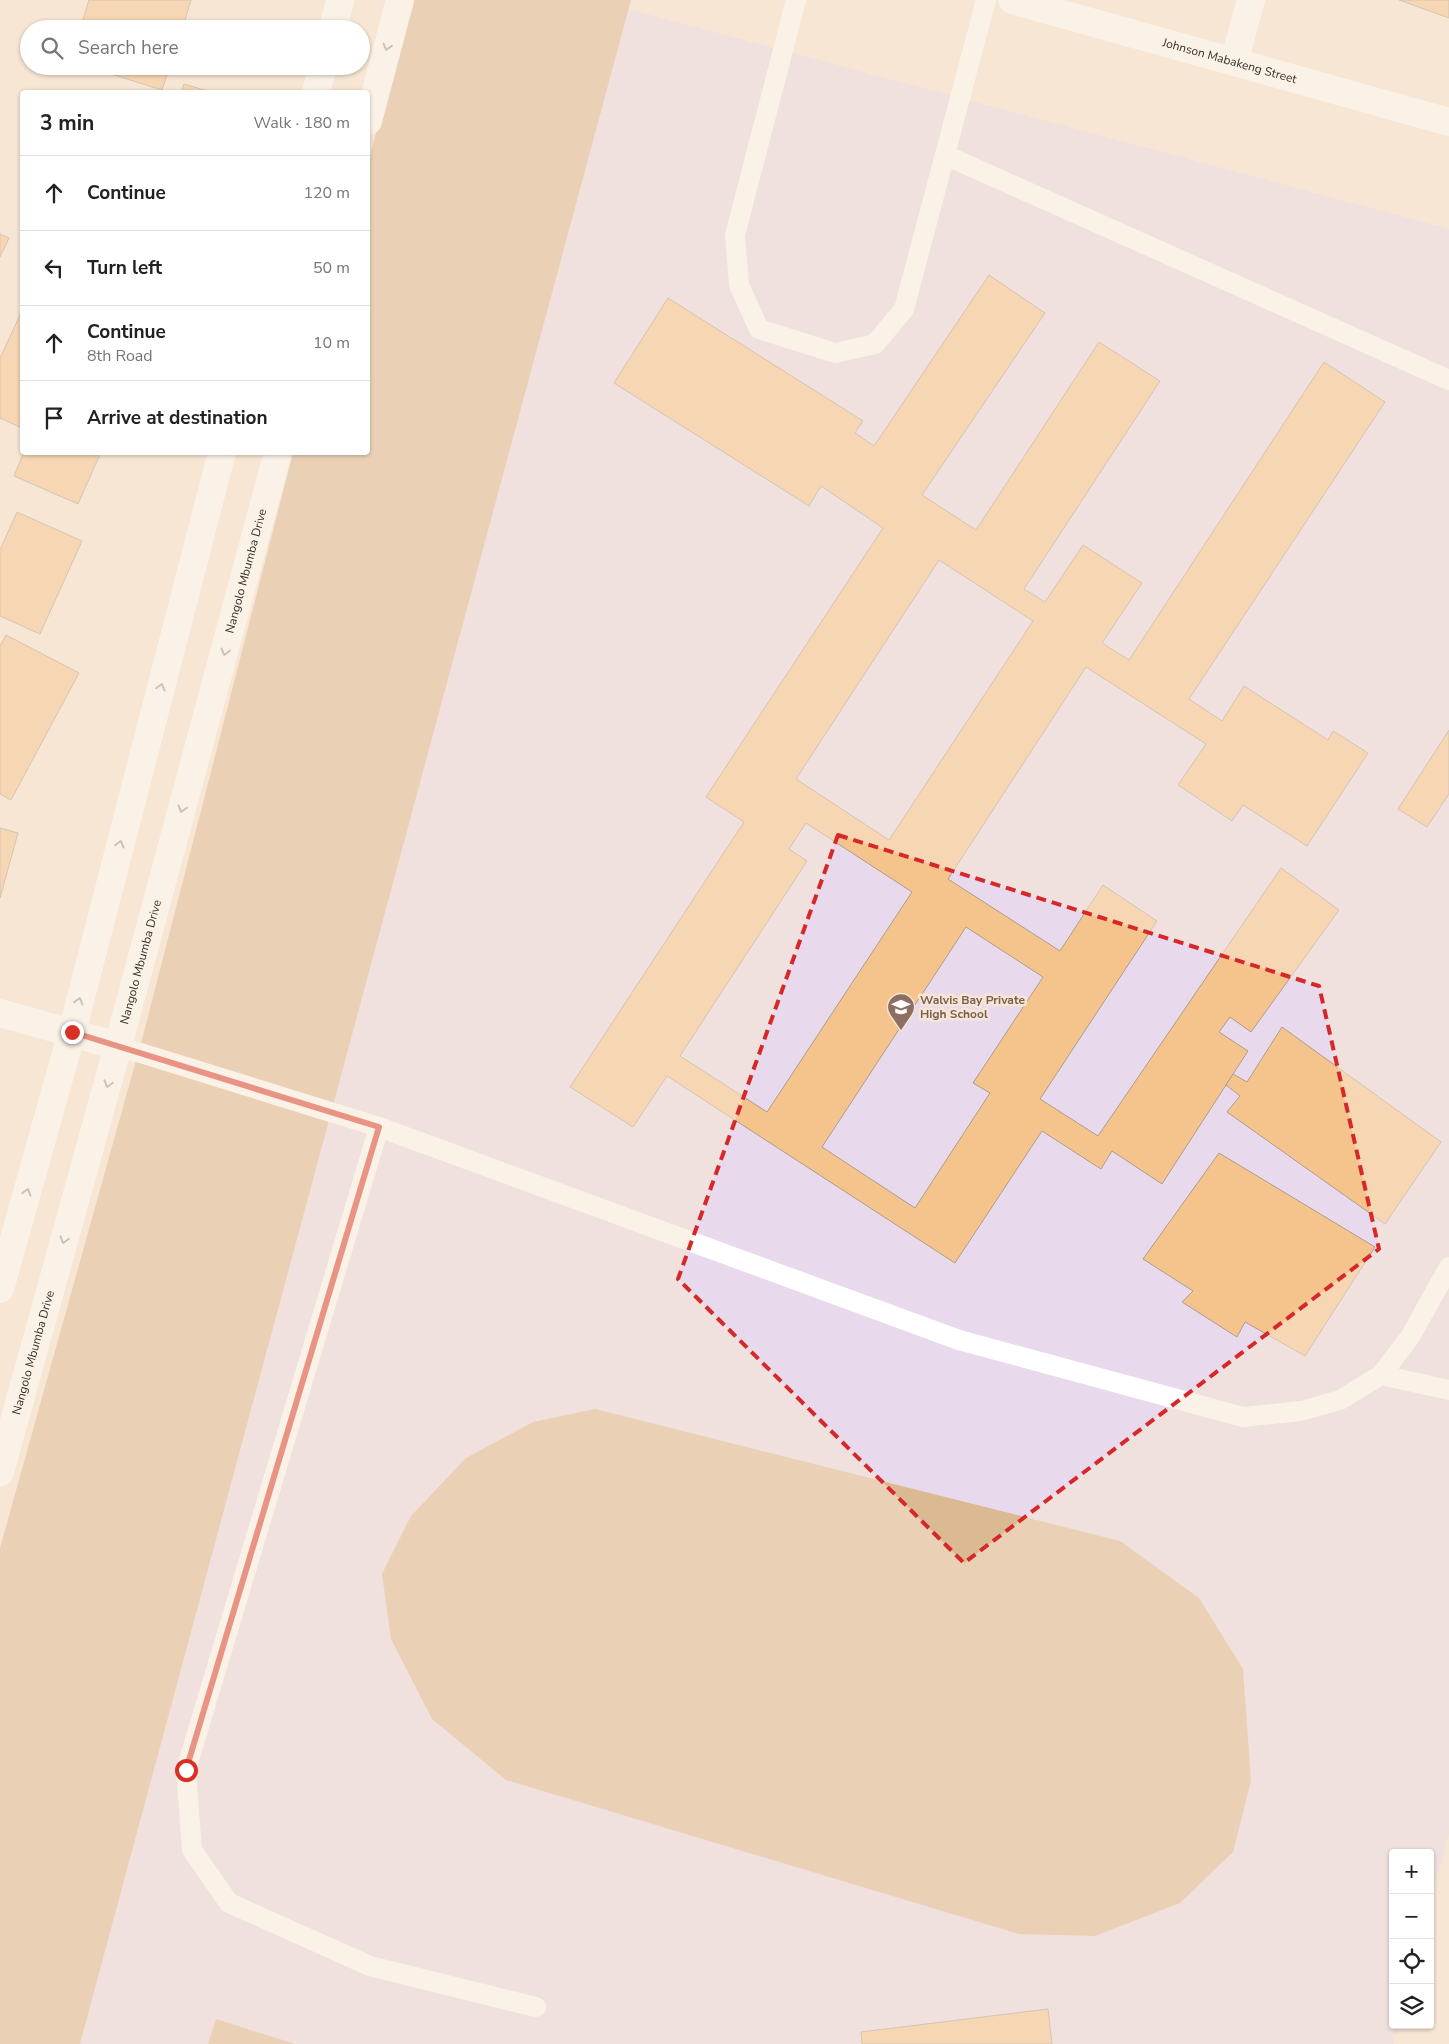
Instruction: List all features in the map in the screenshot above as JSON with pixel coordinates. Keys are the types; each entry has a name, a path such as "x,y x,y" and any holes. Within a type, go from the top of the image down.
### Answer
{"street":[{"path":"335,20 340,0"},
{"path":"370,113 400,0"},
{"name":"Johnson Mabakeng Street","path":"1012,0 1449,122"},
{"path":"1234,62 1251,0"},
{"path":"317,90 321,75"},
{"path":"0,1289 72,1032 221,455"},
{"name":"Nangolo Mbumba Drive","path":"0,1472 118,1046 277,455"},
{"path":"0,1013 118,1046"}],"lane":[{"path":"796,0 735,235 739,285 759,329 834,353 875,344 904,309 986,0"},
{"path":"945,155 1449,380"},
{"path":"118,1046 379,1127 959,1340 1243,1416 1301,1411 1340,1400 1381,1375 1410,1337 1447,1278"},
{"path":"379,1127 186,1770 192,1850 228,1903 370,1966 536,2007"},
{"path":"1381,1375 1449,1390"}],"highlighted area":[{"path":"838,835 1319,986 1379,1249 964,1563 678,1279"}],"shaded area":[{"path":"410,0 631,0 80,2044 0,2044 0,1548 144,1032 292,455 370,455 370,156"},
{"name":"Walvis Bay Private High School","path":"628,9 1449,229 1449,1833 1434,1889 1434,1849 1389,1849 1389,2029 1397,2029 1393,2044 80,2044"},
{"path":"595,1409 1120,1541 1199,1598 1243,1669 1251,1781 1233,1852 1180,1903 1095,1936 1019,1934 506,1780 432,1719 391,1639 382,1574 411,1516 466,1458 533,1422"},
{"path":"216,2019 295,2044 208,2044"}],"building":[{"path":"89,0 191,0 185,20 83,20"},
{"path":"1399,0 1449,0 1449,18"},
{"path":"114,75 167,75 162,90"},
{"path":"184,84 204,90 182,90"},
{"path":"0,234 9,238 0,257"},
{"path":"989,275 1045,313 922,495 976,530 1099,342 1160,381 1024,589 1045,602 1083,545 1142,583 1102,643 1129,660 1324,362 1385,402 1189,699 1222,721 1244,686 1328,740 1333,731 1368,753 1307,846 1243,805 1232,821 1178,785 1206,744 1086,667 948,879 1060,951 1103,885 1157,921 1040,1099 1098,1136 1281,868 1339,910 1251,1032 1230,1017 1219,1032 1248,1051 1162,1184 1112,1151 1101,1169 1042,1131 955,1263 667,1076 633,1127 570,1087 744,822 706,797 883,528 821,486 809,506 614,383 668,298 863,421 855,433 874,446","holes":["939,560 1033,621 889,840 796,779","806,823 912,892 767,1112 680,1056 807,861 789,849","966,927 1043,977 973,1083 990,1093 915,1208 822,1147"]},
{"path":"20,315 20,427 0,418 0,358"},
{"path":"23,455 100,455 78,504 14,476"},
{"path":"17,512 82,541 40,634 0,616 0,550"},
{"path":"6,635 79,673 11,800 0,794 0,646"},
{"path":"1449,730 1449,794 1427,827 1398,809"},
{"path":"0,828 18,833 0,898"},
{"path":"1282,1027 1441,1142 1385,1224 1227,1112 1240,1096 1226,1085 1233,1074 1247,1082"},
{"path":"1219,1153 1375,1247 1305,1356 1245,1322 1237,1337 1182,1302 1193,1291 1143,1259"},
{"path":"1048,2009 1052,2044 862,2044 861,2032"}],"place":[{"name":"Walvis Bay Private High School","path":"901,1031"}],"route":[{"path":"72,1032 379,1127 186,1770"}]}
